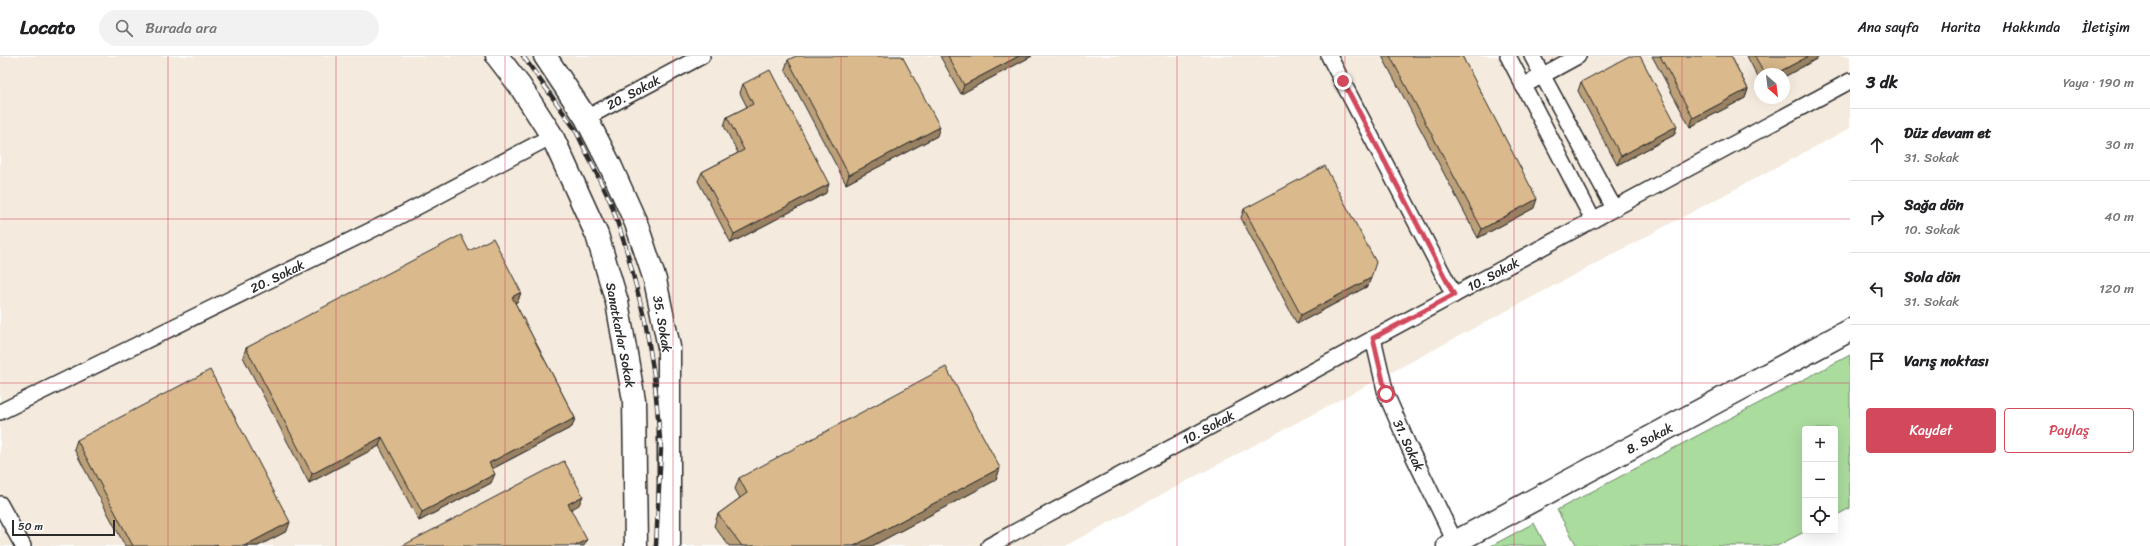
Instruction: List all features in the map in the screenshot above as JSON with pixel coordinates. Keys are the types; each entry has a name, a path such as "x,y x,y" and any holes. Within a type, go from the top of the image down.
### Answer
{"street":[{"name":"Sanatkarlar Sokak","path":"497,56 520,86 552,136 598,235 617,302 634,400 636,546"},
{"name":"35. Sokak","path":"545,56 586,118 636,223 655,280 669,347 669,546"},
{"path":"1329,56 1454,295"},
{"path":"1508,56 1593,220"},
{"path":"1532,56 1614,208"},
{"path":"1524,86 1578,56"},
{"name":"20. Sokak","path":"586,118 698,57"},
{"name":"10. Sokak","path":"989,546 1850,81"},
{"name":"20. Sokak","path":"0,412 390,221 552,136"},
{"name":"8. Sokak","path":"1453,545 1850,330"},
{"name":"31. Sokak","path":"1373,338 1386,394 1453,545"},
{"path":"0,504 23,546"}],"shaded area":[{"path":"0,56 1850,56 1850,128 1065,546 0,546"}],"green space":[{"path":"1850,355 1850,508 1838,514 1838,426 1802,426 1802,533 1777,546 1577,546 1557,510"},
{"path":"1534,523 1546,546 1491,546"}],"building":[{"path":"796,56 902,56 940,127 849,175 788,60"},
{"path":"948,56 1019,56 964,85"},
{"path":"1390,56 1462,56 1537,199 1482,229"},
{"path":"1629,56 1640,56 1677,126 1621,156 1581,82"},
{"path":"1660,56 1731,56 1748,89 1693,118"},
{"path":"1755,56 1809,56 1786,68 1761,68"},
{"path":"770,70 829,184 734,234 702,172 744,150 727,117 753,104 743,84"},
{"path":"1325,166 1376,262 1371,278 1301,315 1244,209"},
{"path":"461,235 469,251 493,238 521,292 512,297 575,418 489,463 495,474 422,512 382,437 312,474 246,348"},
{"path":"946,367 1000,468 854,546 742,546 718,514 747,493 739,478"},
{"path":"210,370 290,522 244,546 218,546 217,544 213,546 133,546 77,440"},
{"path":"564,461 583,496 568,504 587,540 575,546 402,546"}],"railway":[{"path":"523,56 575,129 611,203 626,248 645,320 654,375 661,449 656,546"}],"route":[{"path":"1343,81 1454,295 1373,338 1386,394"}]}
